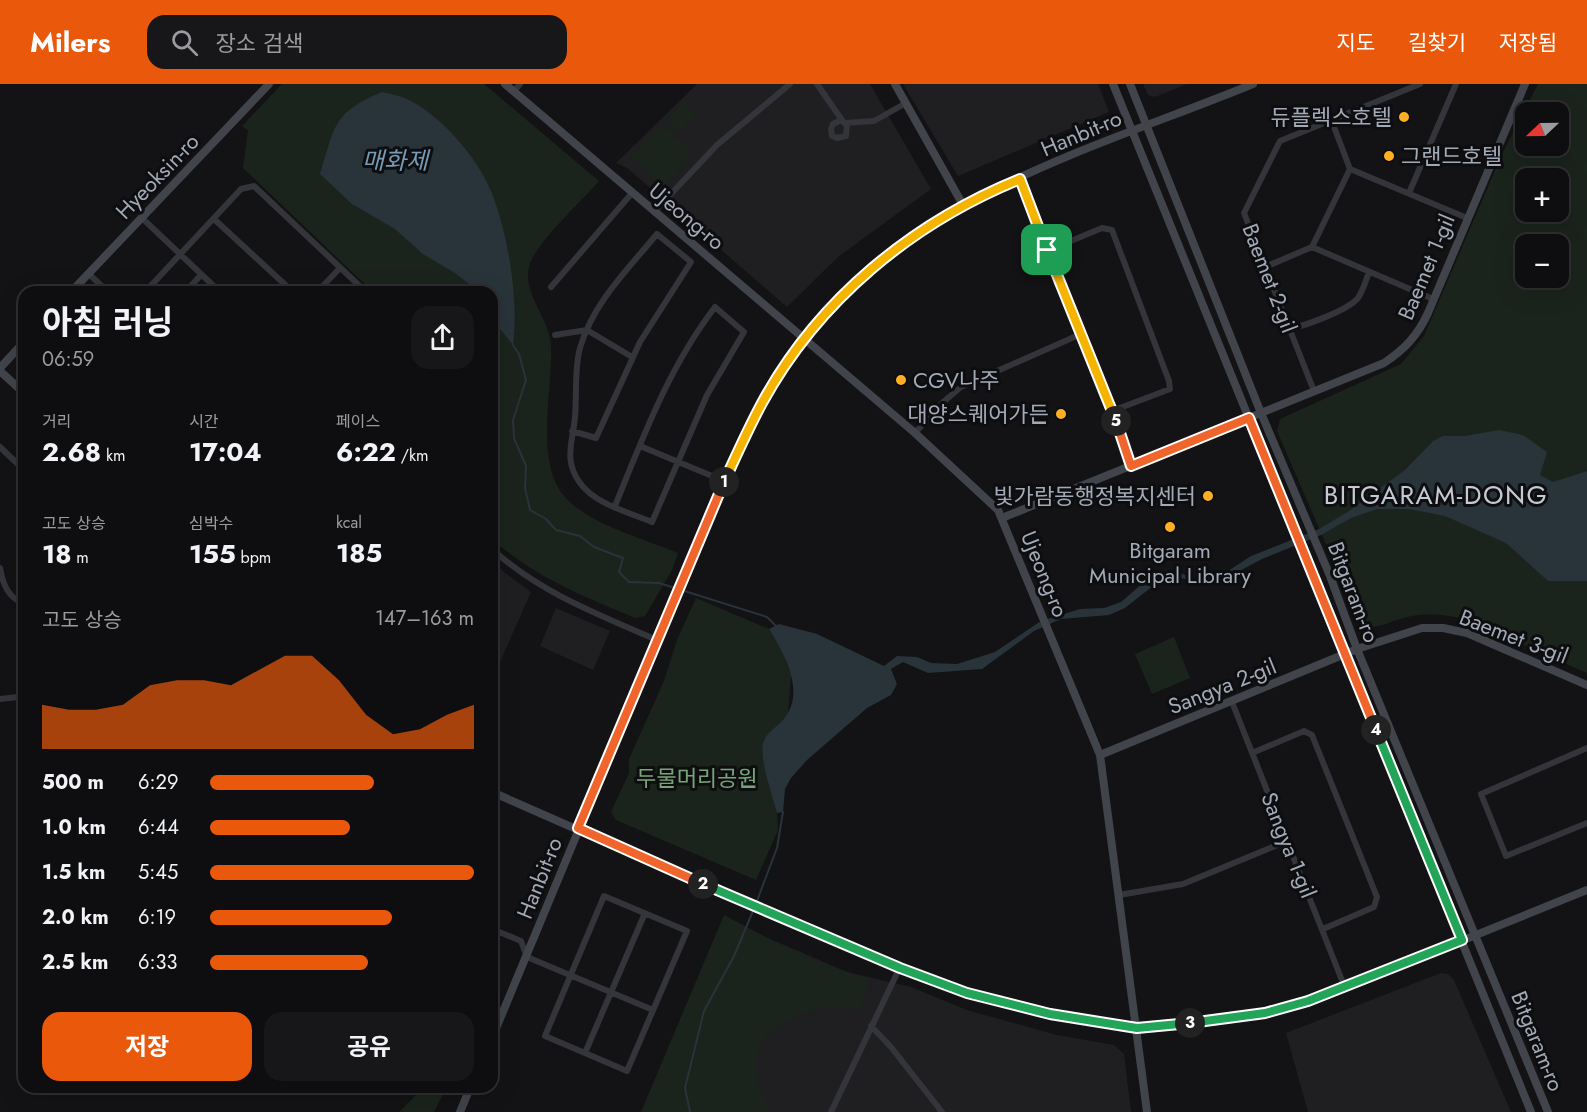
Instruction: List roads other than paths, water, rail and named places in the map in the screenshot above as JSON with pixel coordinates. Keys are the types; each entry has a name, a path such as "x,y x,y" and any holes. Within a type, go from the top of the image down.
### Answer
{"street":[{"name":"Hyeoksin-ro","path":"76,286 268,84"},
{"name":"Ujeong-ro","path":"505,84 915,433 986,497 1002,518 1100,755 1147,1112"},
{"path":"514,91 520,84"},
{"path":"654,212 717,145 790,84"},
{"path":"817,84 844,122 874,121 906,103"},
{"path":"895,84 963,206"},
{"name":"Bitgaram-ro","path":"1113,84 1532,1112"},
{"name":"Bitgaram-ro","path":"1130,84 1261,413 1548,1112"},
{"name":"Hanbit-ro","path":"498,1024 724,482 762,402 806,339 835,303 864,275 902,244 963,206 1146,125 1253,84"},
{"name":"Baemet 2-gil","path":"1314,391 1244,213 1280,141 1420,84"},
{"path":"1409,193 1456,84"},
{"name":"Baemet 1-gil","path":"1002,518 1249,418 1392,357 1416,337 1525,84"},
{"path":"1331,119 1350,168 1467,218"},
{"path":"1265,267 1312,247 1350,168"},
{"path":"1020,179 1112,411 1131,466"},
{"path":"151,286 241,189 254,186 359,286"},
{"path":"551,287 632,193"},
{"path":"142,218 213,286"},
{"path":"213,219 286,286"},
{"path":"1047,250 1101,228 1112,230 1169,381 1170,389 1112,411"},
{"path":"572,432 596,438 632,357 659,309 691,262 657,234 604,298 587,330 579,357 569,458 575,475 591,495 615,506 652,522 706,395 744,332 715,307 676,367 615,506"},
{"path":"1312,247 1433,299"},
{"path":"323,286 340,268"},
{"path":"1290,329 1302,326 1353,302 1360,294 1369,272"},
{"path":"88,274 101,286"},
{"path":"191,286 201,275"},
{"path":"555,335 587,330 632,357"},
{"path":"915,433 942,403 961,387 1081,334"},
{"path":"18,349 0,369 18,387"},
{"path":"640,446 724,482"},
{"path":"0,447 18,464"},
{"path":"498,554 524,576 553,593 658,641"},
{"path":"0,568 2,581 10,596 18,601"},
{"name":"Baemet 3-gil","path":"1357,649 1413,630 1453,629 1587,685"},
{"name":"Sangya 2-gil","path":"1100,755 1357,649"},
{"path":"0,700 18,697"},
{"name":"Sangya 1-gil","path":"1232,702 1346,988"},
{"path":"1252,753 1304,731 1312,735 1377,897 1374,908 1323,929"},
{"path":"1587,748 1481,794 1506,856 1587,823"},
{"path":"498,794 774,916 967,993 1050,1014 1137,1028 1265,1013 1346,988 1587,890"},
{"path":"1119,895 1183,884 1287,841"},
{"path":"604,896 645,913 687,931 627,1071 545,1036 604,896"},
{"path":"585,1053 645,913"},
{"path":"498,932 521,940 527,957 653,1010"},
{"path":"831,1112 900,968"},
{"path":"871,1026 942,1112"},
{"path":"460,1112 468,1093"}],"water":[{"name":"매화제","path":"382,92 399,96 421,107 457,139 485,178 497,208 511,267 514,308 513,345 498,326 498,286 471,286 423,254 395,229 352,204 320,174 338,123 353,107"},
{"path":"1499,430 1523,435 1547,452 1540,475 1553,482 1587,471 1587,581 1548,581 1506,543 1445,516 1409,509 1377,509 1351,518 1321,535 1262,559 1219,582 1205,583 1181,578 1163,578 1125,608 1109,615 1061,619 1034,631 982,669 928,673 903,662 891,669 897,684 891,695 867,708 807,760 791,778 785,789 783,812 777,813 764,765 762,746 766,737 786,716 791,705 793,683 786,660 769,629 779,624 817,634 884,666 897,656 917,657 931,663 957,664 995,652 1041,621 1080,609 1104,608 1121,602 1143,583 1161,574 1180,573 1194,579 1222,575 1251,556 1319,529 1346,513 1405,470 1433,441 1443,436 1465,436"}],"waterway":[{"path":"513,345 519,354 526,380 513,420 514,438 526,466 525,488 530,510 546,519 556,530 580,536 594,547 623,558 619,572 629,582 659,583 767,617 776,626"},
{"path":"755,906 777,848 783,812"},
{"path":"690,1112 685,1088 704,1011 734,956 753,911"}],"place":[{"name":"듀플렉스호텔","path":"1404,117"},
{"name":"그랜드호텔","path":"1389,156"},
{"name":"CGV나주","path":"901,380"},
{"name":"대양스퀘어가든","path":"1061,414"},
{"name":"빛가람동행정복지센터","path":"1208,496"},
{"name":"Bitgaram Municipal Library","path":"1170,527"}],"district":[{"name":"BITGARAM-DONG","path":"1436,495"}],"park label":[{"name":"두물머리공원","path":"697,778"}]}
